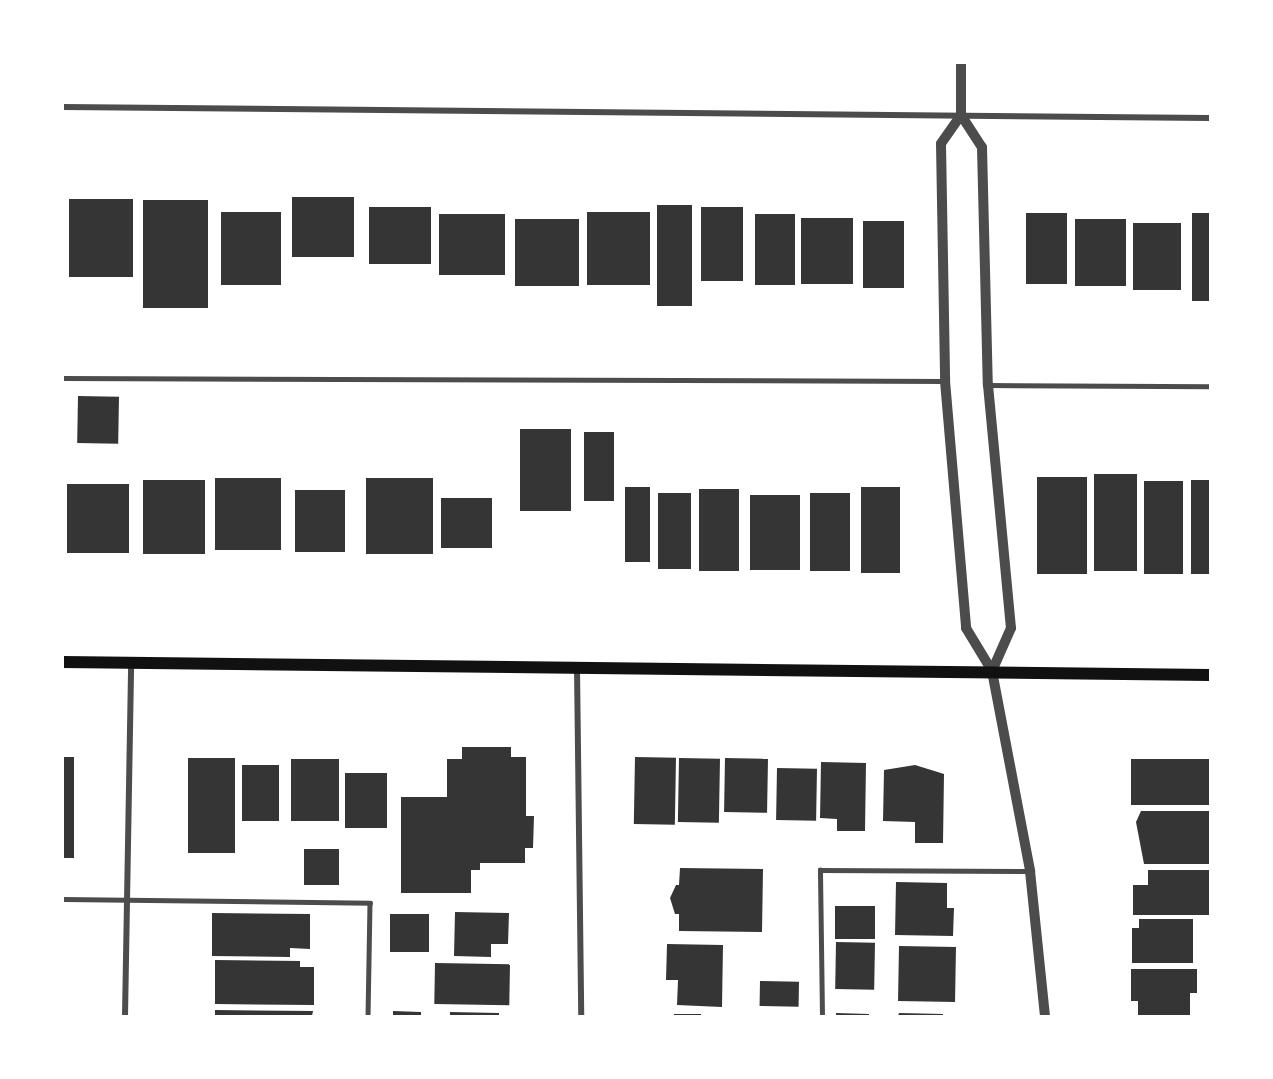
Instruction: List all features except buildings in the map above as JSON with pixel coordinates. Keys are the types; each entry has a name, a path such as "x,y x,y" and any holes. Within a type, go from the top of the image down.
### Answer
{"main road":[{"path":"63,662 1210,675"}],"street":[{"path":"961,63 961,116 982,147 988,385 1011,628 992,671"},
{"path":"63,107 1210,117"},
{"path":"961,116 941,144 945,381 966,628 992,671 1030,871 1045,1016"},
{"path":"125,1016 131,663"},
{"path":"577,668 581,1016"}],"lane":[{"path":"63,378 945,381"},
{"path":"988,385 1210,386"},
{"path":"822,1016 820,870 1030,871"},
{"path":"63,899 369,903 368,1016"}]}
